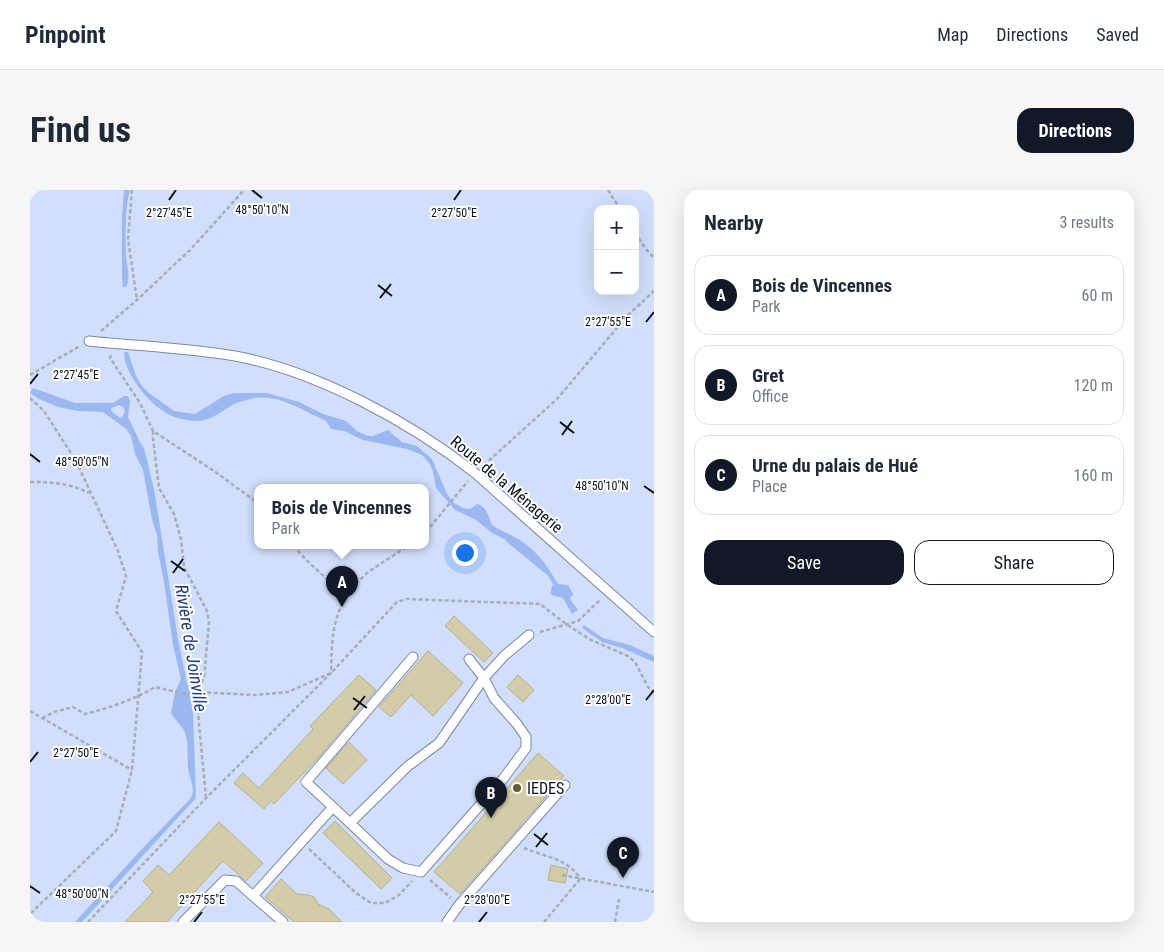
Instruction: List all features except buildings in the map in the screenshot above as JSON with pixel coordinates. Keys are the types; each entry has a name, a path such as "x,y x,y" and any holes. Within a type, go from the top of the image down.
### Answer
{"lane":[{"name":"Route de la Ménagerie","path":"89,341 160,346 237,357 274,366 345,393 379,410 454,457 475,473 654,632"},
{"path":"350,823 408,766 439,743 484,678 504,656 529,635"},
{"path":"413,657 306,782 388,859 403,868 421,872 503,779 526,748 526,737 494,698 484,678 469,659"},
{"path":"448,922 459,905 565,785"},
{"path":"253,896 333,807"},
{"path":"183,922 226,880 236,881 283,922"}],"path":[{"path":"132,190 128,239 137,300"},
{"path":"30,376 89,341 137,300 191,248 244,190"},
{"path":"608,190 617,205"},
{"path":"639,239 654,258"},
{"path":"429,528 475,473 557,399 627,316 654,291"},
{"path":"115,344 110,358 140,403 153,431 159,488 174,514 181,539 184,567 207,611 204,678 196,692 206,798"},
{"path":"30,398 44,411 76,461 118,551 126,576 116,612 142,652 132,770 116,832 30,914"},
{"path":"153,431 254,500"},
{"path":"30,482 51,481 66,484 91,494"},
{"path":"296,549 323,577 347,593 368,572 403,549"},
{"path":"529,635 578,621 608,592"},
{"path":"331,673 332,634 338,612 347,594"},
{"path":"88,922 206,798 331,673 397,602 402,600 540,604 591,640 628,656 635,662 648,687 654,693"},
{"path":"42,718 73,707 85,714 138,697 155,687 185,694 196,692 255,695 288,692 331,673"},
{"path":"30,711 132,770"},
{"path":"301,841 356,893 371,903 385,904 399,895 421,872 459,905"},
{"path":"514,843 564,864 576,872 580,879"},
{"path":"562,875 654,892"},
{"path":"544,922 580,879"},
{"path":"615,922 619,899"}],"shaded area":[{"path":"30,190 654,190 654,922 30,922"}],"water":[{"path":"124,190 130,190 126,223 128,276 126,287 123,287 122,276"},
{"path":"124,352 128,352 136,376 142,386 174,411 195,414 224,396 234,393 267,393 299,402 323,414 346,421 357,431 368,436 388,430 402,442 417,446 432,459 447,494 454,503 463,508 470,509 477,504 480,505 487,512 492,525 530,547 545,564 558,584 568,585 573,594 570,599 578,610 572,614 563,598 551,594 553,584 542,566 518,546 492,533 476,520 455,510 436,488 430,464 422,455 407,449 363,440 344,431 331,429 326,421 289,404 273,399 255,398 241,401 213,417 199,421 177,418 162,411 147,397 128,370"},
{"path":"33,388 75,403 113,403 124,396 128,396 130,401 128,417 144,448 154,489 178,639 193,712 196,798 82,922 75,922 190,799 193,788 188,768 185,733 171,713 175,692 181,679 173,645 157,535 152,520 143,470 135,454 131,436 126,429 103,412 78,411 58,407 30,393","holes":["119,405 125,411 120,418 111,411 111,408"]},
{"path":"584,625 603,638 630,645 654,656 654,662 622,648 602,642 582,628"}],"waterway":[{"path":"508,540 547,572"}],"place":[{"name":"Bois de Vincennes","path":"342,607"},
{"name":"IEDES","path":"517,788"},
{"name":"Gret","path":"491,818"},
{"name":"Urne du palais de Hué","path":"623,878"}],"water label":[{"name":"Rivière de Joinville","path":"191,648"}]}
